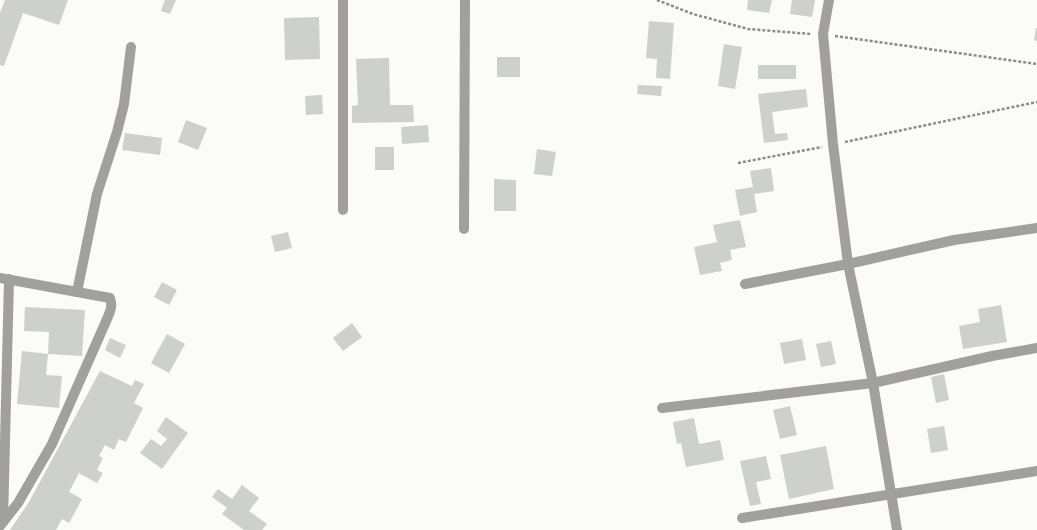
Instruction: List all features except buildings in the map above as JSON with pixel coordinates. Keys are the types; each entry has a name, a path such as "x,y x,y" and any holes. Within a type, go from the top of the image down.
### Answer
{"street":[{"path":"342,0 343,210"},
{"path":"464,229 465,0"},
{"path":"829,0 823,34 833,144 848,264 873,383 897,530"},
{"path":"77,292 97,194 117,132 124,104 131,47"},
{"path":"745,284 848,264 954,240 1037,228"},
{"path":"5,279 110,298 112,302 111,308 52,444 18,503 2,524 5,279"},
{"path":"662,408 873,383 992,356 1037,348"},
{"path":"742,518 1037,471"}],"path":[{"path":"657,0 693,14 748,29 823,34 1037,64"},
{"path":"738,163 1037,102"}]}
